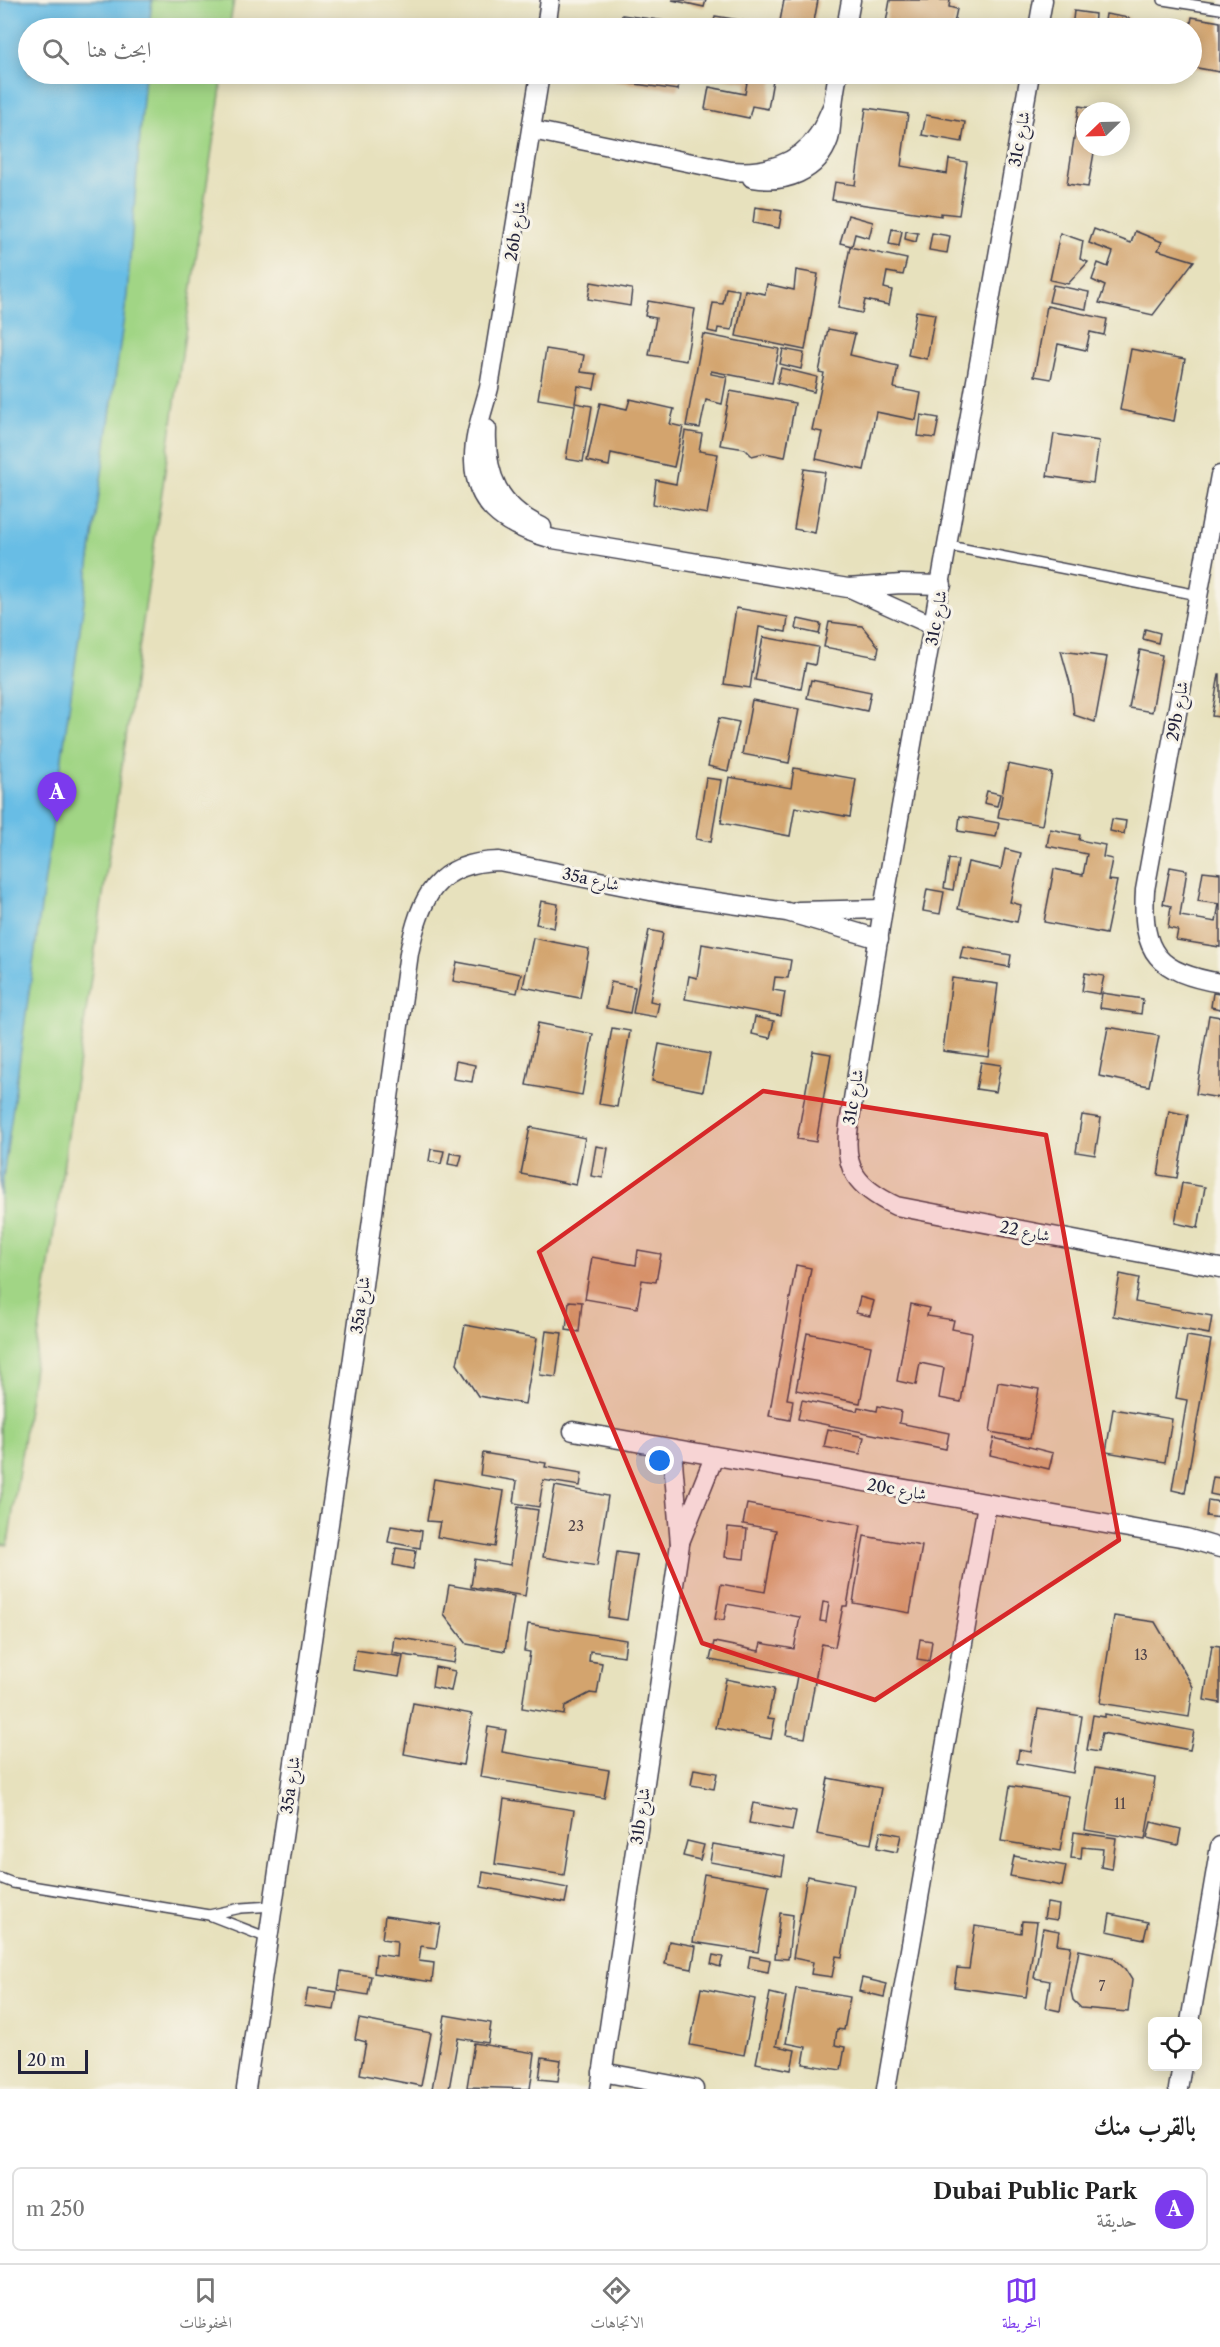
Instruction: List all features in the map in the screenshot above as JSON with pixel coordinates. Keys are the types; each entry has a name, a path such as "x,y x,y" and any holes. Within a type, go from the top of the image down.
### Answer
{"street":[{"path":"547,18 550,0"},
{"path":"848,18 851,0"},
{"path":"1040,18 1043,0"},
{"name":"26b شارع","path":"539,84 489,388 481,416 474,461 478,485 492,510 512,525 534,534 848,588 901,584 942,585"},
{"path":"532,130 731,171 766,181 796,176 810,166 825,147 832,124 836,84"},
{"name":"31c شارع","path":"849,1163 847,1138 883,909 949,546 1028,84"},
{"name":"29b شارع","path":"1220,475 1144,890 1144,909 1151,948 1175,971 1193,978 1220,983"},
{"name":"26b شارع","path":"848,588 934,626"},
{"name":"35a شارع","path":"246,2089 344,1422 409,953 415,921 428,892 460,866 480,861 499,861 675,896 787,912 879,939"},
{"name":"35a شارع","path":"787,912 883,909"},
{"name":"شارع 22","path":"849,1163 858,1180 873,1195 896,1206 1220,1268"},
{"name":"20c شارع","path":"573,1431 1186,1538 1220,1548"},
{"name":"31b شارع","path":"672,1450 680,1544"},
{"name":"31b شارع","path":"601,2080 680,1544 714,1457"},
{"path":"886,2089 987,1504"},
{"path":"1191,2017 1220,1846"},
{"path":"1178,2089 1181,2071"},
{"path":"601,2080 694,2089"}],"lane":[{"path":"1163,0 1220,9"},
{"path":"949,546 1198,595"},
{"path":"0,1878 13,1883 209,1915 268,1938"},
{"path":"0,1886 13,1883"},
{"path":"209,1915 241,1908 273,1906"}],"highlighted area":[{"path":"763,1091 1046,1135 1119,1540 875,1700 702,1643 539,1252"}],"green space":[{"path":"0,0 234,0 231,18 18,18 18,84 222,84 8,1545 0,1544"}],"water":[{"path":"0,0 152,0 150,18 18,18 18,84 144,84 127,295 0,1199"}],"building":[{"path":"672,0 706,0 704,7"},
{"path":"784,0 818,0 815,18 781,18"},
{"path":"890,0 950,0 949,7 957,9 955,18 887,18"},
{"path":"1074,11 1095,14 1095,18 1073,18"},
{"path":"1106,14 1129,18 1105,18"},
{"path":"622,15 644,18 622,18"},
{"path":"1202,19 1220,22 1220,72 1202,69"},
{"path":"635,84 679,84 678,90"},
{"path":"747,84 772,84 768,109 752,106 749,118 705,109 709,87 745,94"},
{"path":"866,108 908,114 901,166 947,174 949,159 967,162 959,215 941,213 941,216 832,200 835,182 855,185"},
{"path":"926,115 965,122 962,142 922,135"},
{"path":"1076,126 1076,156 1093,156 1088,187 1067,184"},
{"path":"755,207 782,211 779,228 753,223"},
{"path":"848,215 873,222 869,238 855,234 852,246 840,243"},
{"path":"892,229 902,231 899,246 889,244"},
{"path":"1094,229 1131,243 1135,231 1162,242 1158,250 1194,261 1153,315 1099,303 1105,286 1092,280 1098,263 1108,267 1113,252 1089,243"},
{"path":"906,231 918,233 916,242 905,239"},
{"path":"932,233 950,236 947,253 929,250"},
{"path":"1060,233 1083,241 1080,259 1088,262 1068,284 1050,280"},
{"path":"850,247 907,259 903,275 887,272 884,288 892,290 889,305 865,300 862,313 838,308"},
{"path":"796,270 818,274 805,350 736,336 745,290 765,294 767,284 794,290"},
{"path":"591,282 632,289 630,306 588,299"},
{"path":"1053,285 1089,292 1086,309 1049,302"},
{"path":"726,288 739,290 732,330 718,328 717,333 708,331 713,303 723,304"},
{"path":"648,301 695,309 686,361 649,355 656,318 645,316"},
{"path":"1047,306 1107,319 1104,335 1090,332 1086,350 1058,344 1051,379 1034,376"},
{"path":"916,311 935,314 927,359 908,355"},
{"path":"828,329 855,334 850,355 898,366 894,388 921,393 916,420 876,412 864,470 816,459 822,432 812,430 824,373 819,372"},
{"path":"703,334 779,349 772,383 711,371 711,374 727,377 722,404 706,400 700,428 686,426"},
{"path":"546,349 584,355 581,372 597,374 594,389 578,386 575,403 592,406 583,462 566,459 575,405 538,399"},
{"path":"783,349 804,353 801,369 780,364"},
{"path":"1131,349 1185,359 1174,421 1120,410"},
{"path":"781,368 817,377 814,392 777,383"},
{"path":"730,391 795,403 785,457 764,453 752,456 745,449 720,445"},
{"path":"630,399 674,409 670,424 683,427 674,467 611,453 609,466 587,461 600,403 627,409"},
{"path":"921,415 939,418 935,438 918,436"},
{"path":"685,431 702,434 699,451 718,454 707,514 653,504 656,480 676,484"},
{"path":"1054,434 1099,441 1093,483 1047,476"},
{"path":"804,469 825,472 815,533 794,529"},
{"path":"736,608 788,617 786,632 759,627 750,688 724,684"},
{"path":"798,619 821,624 819,634 796,629"},
{"path":"829,622 862,626 879,647 877,657 824,647"},
{"path":"1145,629 1160,633 1158,643 1143,639"},
{"path":"763,637 818,647 815,665 806,663 801,689 755,680"},
{"path":"1140,650 1162,655 1152,712 1129,708"},
{"path":"1061,651 1107,657 1095,722 1074,715 1070,683"},
{"path":"1220,674 1220,717 1212,716"},
{"path":"811,680 871,692 867,711 807,698"},
{"path":"752,700 799,709 789,763 742,754"},
{"path":"719,718 739,722 728,771 708,766"},
{"path":"1008,764 1052,773 1042,825 998,817"},
{"path":"794,768 856,779 850,817 795,807 790,836 721,823 729,777 791,788"},
{"path":"706,778 721,780 711,842 696,839"},
{"path":"987,791 1000,794 997,806 984,803"},
{"path":"960,816 999,823 996,837 958,831"},
{"path":"1112,819 1126,821 1124,834 1110,831"},
{"path":"1050,829 1080,835 1079,840 1105,845 1103,857 1112,859 1108,880 1117,881 1106,934 1044,922 1054,869 1083,875 1087,854 1047,846"},
{"path":"1005,849 1021,853 1010,902 1021,905 1017,922 958,909 968,862 1001,869"},
{"path":"949,859 958,860 953,890 944,888"},
{"path":"1170,867 1187,870 1180,916 1216,922 1219,904 1198,901 1203,871 1220,873 1220,947 1176,940 1178,930 1168,928 1171,906 1163,904"},
{"path":"927,889 944,892 940,914 923,911"},
{"path":"541,901 558,904 554,928 536,924"},
{"path":"649,930 663,933 650,1001 659,1003 656,1017 633,1013"},
{"path":"533,938 589,949 580,998 523,987"},
{"path":"702,944 791,960 788,978 775,977 773,990 785,992 781,1016 685,999 689,976 697,978"},
{"path":"963,946 1011,955 1009,967 960,958"},
{"path":"457,962 521,974 517,993 453,981"},
{"path":"1085,973 1104,976 1100,994 1082,991"},
{"path":"952,978 998,984 989,1057 943,1051"},
{"path":"611,982 635,987 630,1013 606,1008"},
{"path":"1102,993 1143,999 1141,1014 1100,1008"},
{"path":"1213,993 1220,994 1220,1009 1211,1007"},
{"path":"1209,1015 1220,1017 1220,1098 1196,1094"},
{"path":"755,1017 774,1021 770,1038 752,1034"},
{"path":"538,1023 593,1034 582,1095 526,1085"},
{"path":"1108,1027 1159,1036 1149,1086 1099,1076"},
{"path":"612,1028 630,1031 617,1107 599,1104"},
{"path":"659,1044 710,1054 703,1091 652,1081"},
{"path":"813,1051 831,1054 816,1142 797,1139"},
{"path":"456,1061 475,1065 472,1082 453,1079"},
{"path":"981,1062 1001,1065 996,1092 976,1089"},
{"path":"1169,1111 1188,1115 1177,1178 1158,1175"},
{"path":"1082,1115 1101,1118 1095,1155 1076,1152"},
{"path":"530,1127 585,1138 576,1185 521,1174"},
{"path":"596,1146 608,1148 603,1178 591,1176"},
{"path":"431,1149 444,1151 441,1164 429,1161"},
{"path":"450,1153 462,1155 459,1166 448,1164"},
{"path":"1182,1183 1205,1187 1198,1228 1175,1223"},
{"path":"638,1250 661,1254 656,1282 642,1280 637,1308 585,1299 592,1257 636,1265"},
{"path":"796,1265 811,1268 787,1399 793,1400 790,1420 769,1416"},
{"path":"1120,1274 1139,1278 1135,1302 1212,1316 1209,1334 1113,1316"},
{"path":"860,1297 874,1301 870,1316 856,1313"},
{"path":"569,1301 582,1302 579,1332 566,1330"},
{"path":"911,1304 929,1308 927,1316 954,1320 952,1329 972,1333 961,1402 939,1398 944,1368 920,1363 916,1385 897,1381"},
{"path":"465,1325 537,1338 525,1404 478,1396 457,1364"},
{"path":"546,1331 562,1333 556,1377 540,1375"},
{"path":"807,1333 871,1346 860,1403 796,1390"},
{"path":"1187,1336 1211,1340 1185,1493 1172,1490 1187,1400 1176,1398"},
{"path":"998,1382 1039,1389 1030,1439 990,1432"},
{"path":"802,1400 857,1411 858,1407 877,1411 878,1406 901,1411 899,1423 949,1433 946,1449 798,1419"},
{"path":"1113,1409 1172,1419 1165,1462 1106,1452"},
{"path":"828,1429 864,1437 860,1454 824,1447"},
{"path":"994,1438 1053,1453 1049,1469 990,1455"},
{"path":"483,1453 546,1463 545,1467 582,1473 580,1486 543,1480 539,1507 514,1503 517,1481 480,1475"},
{"path":"1213,1477 1220,1478 1220,1496 1210,1494"},
{"path":"434,1479 504,1491 495,1547 437,1537 440,1522 427,1521"},
{"path":"555,1486 608,1496 597,1566 543,1557"},
{"path":"1208,1500 1220,1502 1220,1518 1206,1516"},
{"path":"747,1504 861,1525 847,1606 843,1606 835,1647 822,1644 821,1647 805,1738 786,1735 797,1676 710,1660 714,1642 759,1651 761,1643 794,1649 800,1617 727,1604 724,1620 715,1619 721,1584 765,1592 776,1530 743,1524","holes":["823,1602 829,1603 826,1622 820,1621"]},
{"path":"518,1507 538,1510 525,1596 471,1587 475,1559 510,1565"},
{"path":"391,1526 422,1531 420,1548 388,1542"},
{"path":"728,1527 747,1529 744,1559 725,1557"},
{"path":"864,1536 922,1546 910,1613 853,1603"},
{"path":"396,1548 416,1551 413,1569 393,1565"},
{"path":"617,1552 637,1555 627,1620 608,1617"},
{"path":"449,1585 514,1596 505,1651 467,1644 444,1614"},
{"path":"1114,1616 1155,1622 1193,1687 1189,1717 1100,1703"},
{"path":"528,1624 626,1640 624,1656 590,1651 589,1661 602,1663 597,1694 590,1693 565,1706 564,1715 522,1708 530,1652 524,1651"},
{"path":"394,1637 457,1647 454,1663 392,1653"},
{"path":"920,1639 932,1641 929,1661 917,1659"},
{"path":"1212,1645 1220,1646 1220,1703 1204,1700"},
{"path":"356,1650 403,1657 399,1677 353,1670"},
{"path":"435,1667 455,1671 451,1691 432,1687"},
{"path":"726,1679 774,1689 768,1718 775,1719 771,1739 716,1728"},
{"path":"413,1703 472,1714 463,1765 404,1754"},
{"path":"1038,1709 1082,1716 1073,1773 1017,1763 1019,1750 1031,1752"},
{"path":"1105,1714 1194,1731 1190,1750 1102,1733 1098,1752 1087,1750 1093,1715 1105,1717"},
{"path":"488,1727 506,1730 502,1752 609,1770 604,1798 480,1777"},
{"path":"1095,1768 1155,1778 1145,1840 1085,1830"},
{"path":"694,1769 717,1773 714,1789 691,1785"},
{"path":"828,1778 881,1788 871,1844 817,1834"},
{"path":"1010,1786 1069,1796 1060,1851 1001,1841"},
{"path":"504,1799 574,1810 564,1875 495,1864"},
{"path":"753,1803 796,1811 792,1831 749,1823"},
{"path":"1151,1822 1181,1829 1178,1845 1147,1838"},
{"path":"881,1831 901,1835 897,1852 877,1848"},
{"path":"1074,1832 1116,1838 1112,1869 1101,1867 1103,1849 1082,1847 1081,1859 1071,1858"},
{"path":"687,1841 704,1845 700,1860 683,1856"},
{"path":"713,1844 785,1856 782,1875 710,1862"},
{"path":"1014,1856 1066,1866 1062,1886 1010,1876"},
{"path":"483,1872 568,1888 565,1903 481,1887"},
{"path":"704,1874 769,1885 758,1952 693,1942"},
{"path":"807,1876 854,1885 842,1957 836,1956 832,1977 811,1974 813,1962 793,1958"},
{"path":"1047,1903 1059,1905 1057,1920 1044,1918"},
{"path":"780,1913 793,1915 788,1959 775,1958"},
{"path":"1110,1914 1148,1922 1144,1939 1107,1931"},
{"path":"385,1916 440,1924 436,1948 421,1946 419,1961 434,1963 432,1982 374,1973 376,1954 396,1957 397,1941 382,1939"},
{"path":"1022,1921 1037,1922 1026,1997 954,1987 957,1968 969,1969 975,1926 1021,1933"},
{"path":"1043,1928 1059,1931 1057,1944 1071,1946 1060,2011 1046,2008 1050,1981 1034,1978"},
{"path":"669,1941 696,1946 692,1969 665,1964"},
{"path":"1079,1950 1112,1957 1125,1969 1132,1980 1128,2012 1081,2008 1073,2000 1071,1991"},
{"path":"713,1955 723,1957 720,1967 711,1964"},
{"path":"750,1956 770,1960 768,1972 748,1968"},
{"path":"341,1971 371,1976 368,1995 338,1990"},
{"path":"862,1978 887,1984 884,1997 859,1991"},
{"path":"308,1988 337,1992 334,2010 305,2006"},
{"path":"701,1988 755,1999 744,2055 690,2045"},
{"path":"796,1988 850,1997 844,2030 837,2029 835,2045 845,2047 841,2070 803,2064 806,2047 786,2043"},
{"path":"770,1993 786,1997 776,2046 795,2050 791,2070 756,2063"},
{"path":"445,2015 491,2023 488,2043 458,2038 449,2089 432,2089"},
{"path":"359,2019 431,2033 421,2086 360,2074 366,2042 355,2039"},
{"path":"474,2043 535,2053 530,2089 467,2087"},
{"path":"542,2057 561,2060 558,2081 539,2079"}],"place":[{"name":"Dubai Public Park","path":"57,822"}]}
